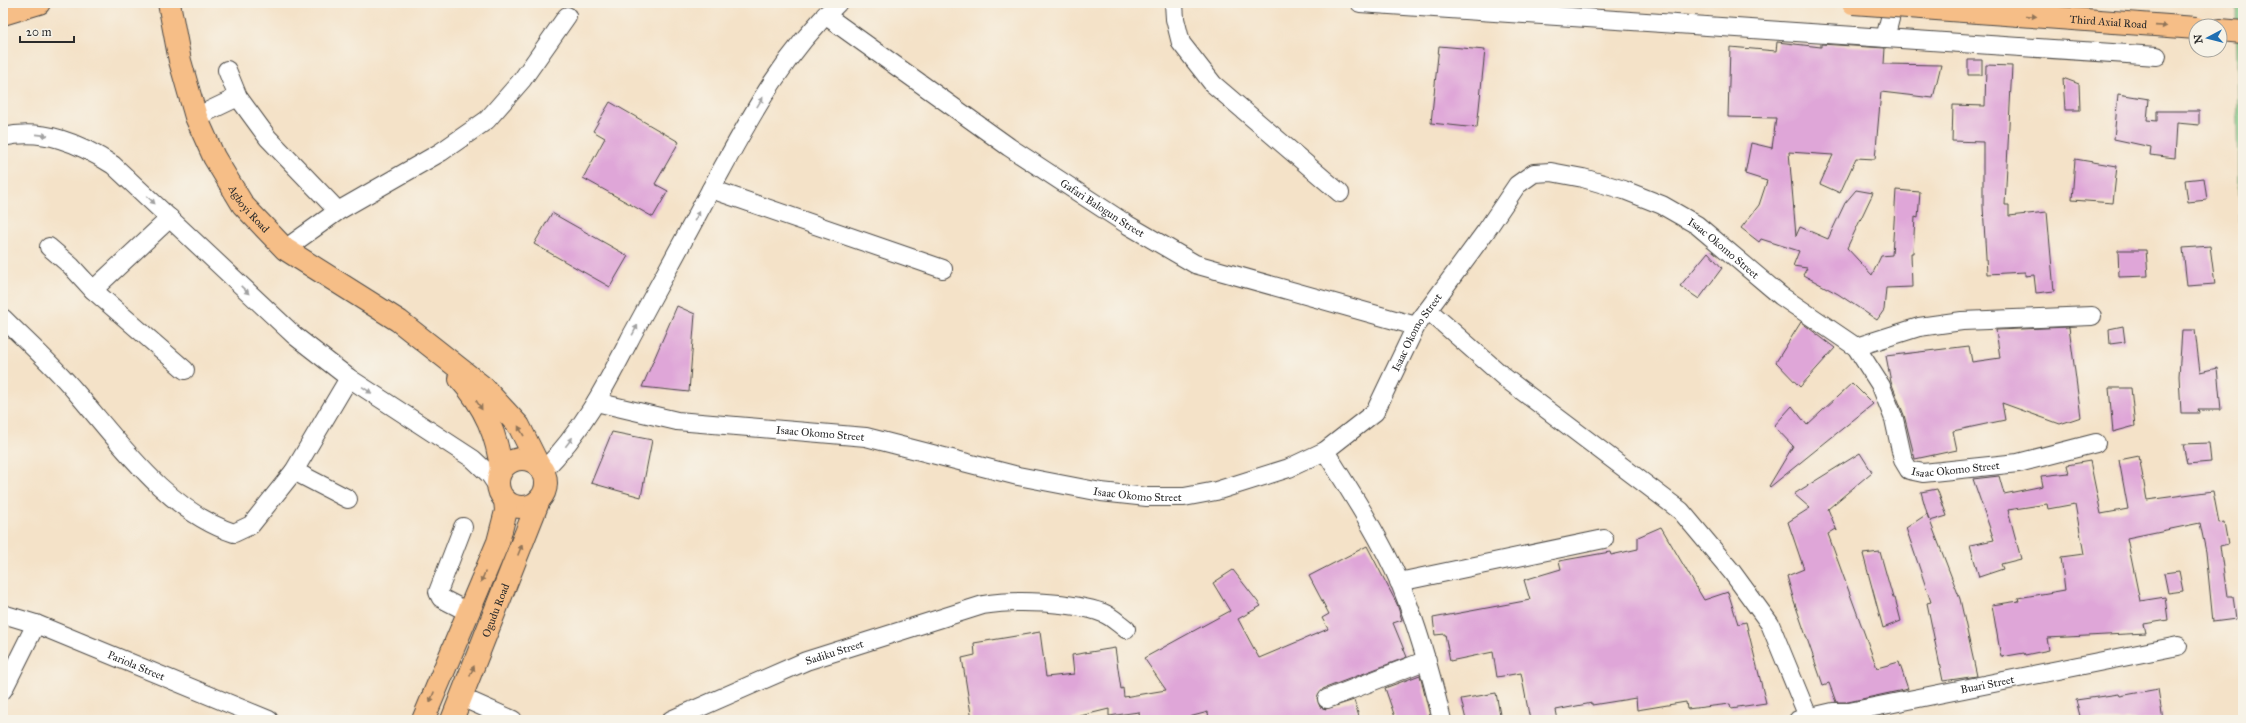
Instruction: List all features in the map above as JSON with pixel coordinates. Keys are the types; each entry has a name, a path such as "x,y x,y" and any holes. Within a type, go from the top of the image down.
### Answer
{"main road":[{"path":"3,14 39,3"},
{"name":"Agboyi Road","path":"169,3 180,61 196,117 214,157 243,205 285,249 399,321 427,343"},
{"name":"Third Axial Road","path":"1853,3 2188,27"},
{"path":"2228,31 2243,32"},
{"path":"427,343 484,388 519,426 541,468 546,485 540,500 528,507 512,505 501,486 506,464 522,458 532,460 541,468"},
{"path":"423,720 498,542 504,522 499,452 488,420 462,381 427,343"},
{"name":"Ogudu Road","path":"452,720 540,500"}],"street":[{"path":"1174,3 1175,19 1181,43 1213,84 1340,193"},
{"path":"1360,3 2157,56"},
{"path":"1884,38 1894,3"},
{"path":"541,468 566,447 596,402 738,138 768,88 799,44 832,9"},
{"name":"Gafari Balogun Street","path":"832,9 1009,147 1134,229 1195,264 1416,326"},
{"path":"285,249 338,211 441,152 487,120 522,80 567,16"},
{"path":"227,70 238,98 268,138 338,211"},
{"path":"196,117 238,98"},
{"path":"3,137 17,134 43,134 68,140 90,150 113,165 295,336 349,378 473,459 501,486"},
{"name":"Isaac Okomo Street","path":"596,402 677,421 866,437 1018,476 1101,492 1147,497 1184,498 1289,468 1325,451 1375,412 1416,326 1486,231 1517,185 1534,173 1551,172 1583,178 1624,190 1662,205 1697,225 1781,296 1856,347 1881,386 1894,419 1903,460 1909,470 1923,473 2018,463 2096,443"},
{"path":"711,189 943,269"},
{"path":"93,290 170,218"},
{"path":"49,247 71,266 93,290 185,370"},
{"path":"1428,310 1505,378 1682,511 1732,572 1770,624 1803,719"},
{"path":"1856,347 1919,327 1962,321 2092,316"},
{"path":"3,318 74,390 142,470 182,503 216,527 234,533 251,525 294,471 349,378"},
{"path":"1325,451 1362,510 1399,582 1427,660 1442,720"},
{"path":"294,471 348,499"},
{"path":"463,527 438,592 441,598 468,612"},
{"path":"1399,582 1604,539"},
{"name":"Sadiku Street","path":"671,720 806,661 933,620 1004,601 1057,604 1104,613 1126,629"},
{"name":"Pariola Street","path":"3,614 36,624 268,720"},
{"path":"3,690 36,624"},
{"name":"Buari Street","path":"1803,719 1833,716 2178,646"},
{"path":"1327,699 1427,660"},
{"path":"461,697 514,720"}],"green space":[{"path":"2236,3 2243,3 2243,292 2240,240"}],"building":[{"path":"1777,42 1821,47 1821,44 1885,48 1884,64 1941,65 1933,98 1881,92 1875,159 1856,158 1840,193 1820,184 1833,155 1789,152 1796,236 1800,227 1828,239 1845,203 1856,190 1873,193 1847,248 1872,275 1881,256 1892,255 1896,190 1920,192 1918,218 1915,217 1913,253 1911,253 1912,287 1886,288 1884,310 1877,320 1838,294 1803,275 1807,268 1793,266 1799,251 1761,239 1759,242 1741,228 1759,205 1767,181 1745,174 1751,143 1772,148 1776,118 1728,117 1730,47 1776,51"},
{"path":"1439,46 1485,50 1477,128 1431,123"},
{"path":"1968,60 1982,60 1982,75 1968,75"},
{"path":"1986,65 2012,66 2005,205 2009,205 2009,216 2047,212 2054,291 2036,293 2034,275 2025,276 2025,272 1987,274 1983,206 1983,142 1952,141 1953,105 1985,106"},
{"path":"2063,78 2079,84 2080,110 2065,110"},
{"path":"2118,94 2149,99 2147,120 2157,121 2157,111 2199,111 2199,125 2177,123 2175,158 2150,155 2151,147 2114,139"},
{"path":"610,102 679,142 655,184 668,191 653,217 583,178 605,138 593,131"},
{"path":"2075,159 2117,166 2113,203 2072,200"},
{"path":"2204,178 2207,200 2188,202 2185,180"},
{"path":"552,213 628,256 610,287 534,244"},
{"path":"2210,246 2215,284 2187,286 2183,248"},
{"path":"2118,250 2146,250 2148,276 2119,277"},
{"path":"1708,252 1722,268 1699,299 1680,286"},
{"path":"677,306 695,314 689,392 642,387"},
{"path":"1801,322 1835,348 1800,387 1776,362"},
{"path":"2123,326 2125,342 2110,344 2109,329"},
{"path":"2069,327 2081,417 2060,424 2002,403 2005,420 1953,431 1957,450 1915,459 1904,415 1891,382 1886,356 1969,346 1972,362 2000,358 1996,330"},
{"path":"2182,330 2195,330 2200,372 2217,368 2221,410 2198,410 2199,413 2181,413 2179,376"},
{"path":"1852,383 1873,404 1770,487 1769,486 1793,446 1774,426 1792,406 1807,425"},
{"path":"2109,388 2131,388 2135,426 2113,432"},
{"path":"612,432 652,440 641,497 591,483"},
{"path":"2209,443 2211,462 2187,464 2183,444"},
{"path":"1860,453 1872,472 1828,509 1837,531 1836,529 1828,534 1877,668 1899,662 1908,689 1848,702 1836,702 1829,683 1823,685 1787,576 1804,569 1788,522 1810,508 1794,494"},
{"path":"2139,456 2147,500 2213,491 2219,523 2224,522 2228,544 2220,546 2227,596 2233,596 2236,619 2213,622 2206,552 2200,523 2127,538 2140,601 2165,597 2168,620 2144,624 2146,633 2047,638 2049,650 2025,655 2024,653 2001,657 1992,605 2019,601 2018,598 2065,590 2061,557 2084,554 2075,504 2048,509 2047,504 2008,510 2021,559 2001,564 2003,569 1979,577 1970,545 1994,540 1973,479 1999,476 2004,494 2043,486 2041,476 2069,473 2067,465 2090,461 2101,514 2128,509 2119,460"},
{"path":"1937,489 1947,516 1930,521 1960,599 1977,676 1943,681 1927,603 1931,602 1906,528 1927,514 1929,520 1921,492"},
{"path":"1661,527 1704,600 1728,592 1738,624 1746,622 1766,703 1731,708 1730,704 1687,709 1686,702 1637,710 1636,698 1592,705 1592,703 1556,710 1558,720 1530,720 1521,673 1497,677 1493,652 1450,661 1445,634 1435,635 1433,618 1530,600 1524,580 1561,569 1559,561 1610,552 1611,555 1638,549 1638,537"},
{"path":"1367,546 1397,604 1402,620 1393,623 1407,657 1323,689 1317,698 1320,707 1326,709 1354,700 1360,720 1209,720 1208,712 1178,720 1140,720 1139,712 1109,716 1109,709 1072,718 1072,720 972,720 962,658 975,655 974,643 1040,632 1046,677 1074,674 1072,655 1115,648 1121,689 1123,688 1124,697 1166,690 1144,658 1230,611 1213,583 1233,570 1261,606 1238,619 1259,658 1328,629 1322,618 1329,614 1309,576"},
{"path":"1880,552 1901,621 1883,628 1863,554"},
{"path":"2179,571 2183,591 2168,593 2164,573"},
{"path":"1420,675 1431,720 1396,720 1385,688"},
{"path":"2158,689 2163,720 2081,720 2076,700 2119,694 2120,696"},
{"path":"1496,693 1501,720 1466,720 1461,699"}]}
